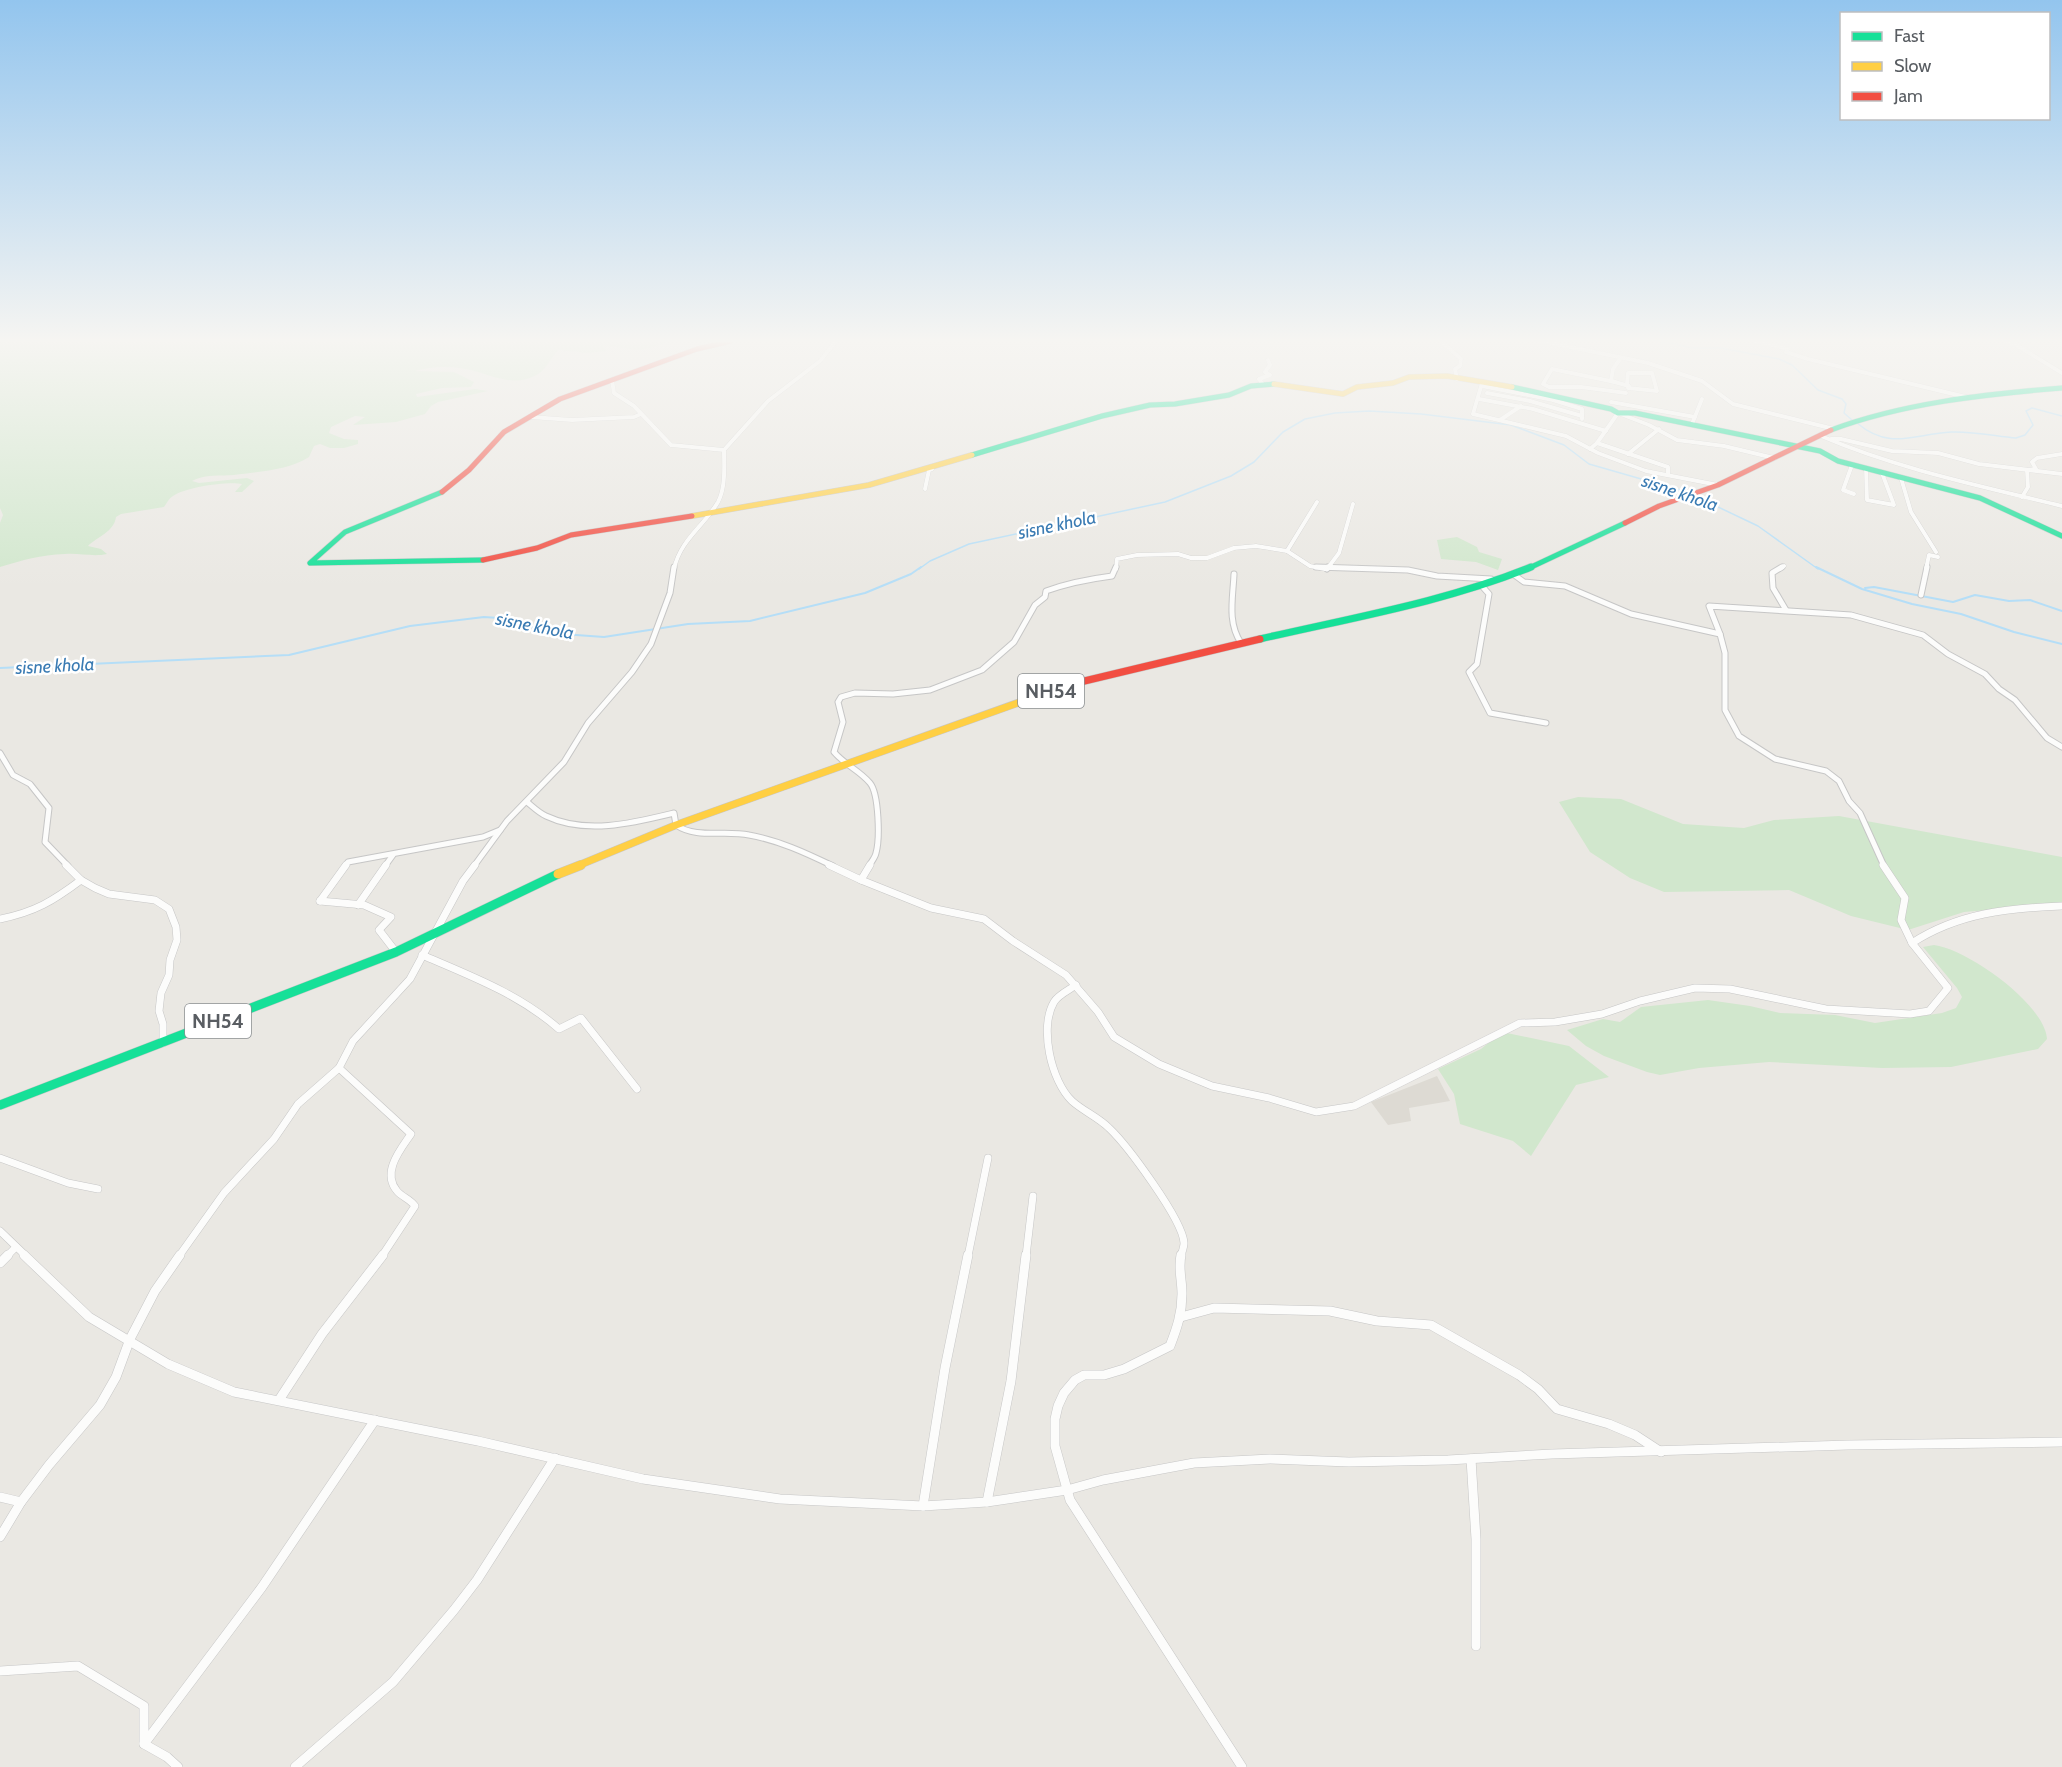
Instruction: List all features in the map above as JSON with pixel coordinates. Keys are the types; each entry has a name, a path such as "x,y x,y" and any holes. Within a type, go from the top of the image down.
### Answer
{"street":[{"path":"519,423 504,432 469,470 443,492 345,532 310,562 350,560 445,564 487,560 537,548 571,535 764,505 932,469 1006,443 1075,423"},
{"path":"650,423 671,445 724,450"},
{"path":"0,1537 21,1502 49,1465 100,1405 116,1377 130,1339 155,1291 224,1193 274,1139 298,1104 339,1068 353,1041 410,979 463,881 500,830 564,762 588,723 632,672 651,644 670,593 674,566 680,549 691,532 710,512 721,493 724,450 746,423"},
{"path":"1514,423 1566,436 1590,449 1646,471 1718,485"},
{"path":"1578,423 1606,430"},
{"path":"1590,449 1597,443 1608,423"},
{"path":"1647,423 1677,440 1712,447 1724,446 1774,458"},
{"path":"1706,423 1820,451 1838,461 1980,498 2062,536"},
{"path":"1811,423 1834,429"},
{"name":"NH54","path":"0,1105 396,951 556,875 676,825 1076,683 1481,585 1571,550 1659,506 1718,485 1797,447 1824,437 1834,429 1851,423"},
{"path":"1628,454 1646,442 1659,429"},
{"path":"1824,437 1841,438 1863,446 1900,452 1938,453 1979,464 2062,474"},
{"path":"1824,437 1895,464 2062,506"},
{"path":"1597,443 1668,467 1668,474"},
{"path":"2027,470 2036,469 2032,462 2037,458 2062,454"},
{"path":"1852,465 1843,490 1854,494"},
{"path":"1866,468 1867,500 1894,505 1882,473"},
{"path":"925,489 929,470 932,469"},
{"path":"2022,497 2028,487 2027,470"},
{"path":"1901,478 1911,512 1937,554 1929,555 1921,594"},
{"path":"1287,551 1317,502"},
{"path":"1327,570 1339,554 1353,504"},
{"path":"861,880 876,854 879,826 872,785 856,769 844,764 834,752 836,738 843,725 838,702 841,697 855,693 893,694 930,690 982,670 1014,642 1035,605 1045,597 1046,591 1053,587 1075,584 1081,579 1112,576 1116,570 1117,560 1137,555 1178,554 1191,558 1207,558 1234,548 1256,546 1287,551 1310,566 1327,570 1408,570 1437,576 1498,579"},
{"path":"1784,566 1772,573 1773,588 1786,610"},
{"path":"1234,574 1232,621 1234,631 1241,643"},
{"path":"1513,574 1524,582 1564,586 1585,593 1631,614 1720,634"},
{"path":"1481,585 1489,594 1477,664 1469,672 1490,713 1546,723"},
{"path":"527,802 544,816 591,826 623,824 674,813 676,825 686,832 746,834 765,838 804,852 861,880 931,908 984,919 1013,941 1066,975 1098,1012 1114,1037 1159,1064 1212,1086 1269,1098 1316,1112 1354,1106 1520,1023 1555,1022 1602,1014 1640,1001 1695,988 1730,989 1826,1009 1910,1014 1929,1011 1948,988 1912,943 1901,920 1905,898 1883,864 1860,813 1849,801 1839,781 1826,771 1775,759 1739,736 1725,710 1725,653 1709,606 1851,615 1923,635 1948,654 1985,674 1999,689 2015,700 2047,738 2062,747"},
{"path":"0,753 3,767 30,784 49,808 45,842 81,880 109,894 129,898 143,897 164,904 169,909 176,927 177,940 170,960 169,975 161,993 159,1011 163,1024 163,1043"},
{"path":"396,951 379,930 391,917 358,905 321,901 348,862 483,837 500,830"},
{"path":"358,905 393,855"},
{"path":"0,919 25,914 52,902 81,880"},
{"path":"1912,943 1929,930 1967,915 2015,908 2062,906"},
{"path":"422,955 527,1002 559,1029 581,1018 637,1089"},
{"path":"1076,985 1054,1000 1049,1015 1048,1053 1058,1079 1071,1101 1109,1127 1145,1169 1180,1229 1184,1243 1178,1267 1182,1290 1181,1317 1170,1346 1131,1367 1105,1375 1083,1375 1069,1386 1059,1403 1054,1428 1059,1468 1070,1500 1242,1767"},
{"path":"279,1400 301,1362 331,1320 404,1228 416,1206 410,1198 397,1191 394,1186 392,1162 411,1134 339,1068"},
{"path":"0,1158 68,1183 98,1189"},
{"path":"923,1506 945,1368 988,1158"},
{"path":"987,1502 1011,1381 1034,1196"},
{"path":"0,1231 89,1317 130,1339 168,1364 234,1392 555,1458 643,1479 780,1499 923,1506 987,1502 1066,1490 1103,1480 1194,1463 1270,1459 1349,1462 1848,1444 2062,1442"},
{"path":"0,1263 16,1247"},
{"path":"1181,1317 1214,1308 1330,1311 1377,1321 1431,1325 1519,1375 1538,1389 1557,1408 1609,1424 1662,1452"},
{"path":"144,1744 262,1587 375,1420"},
{"path":"295,1767 393,1682 454,1610 477,1580 555,1458"},
{"path":"1471,1459 1476,1539 1476,1646"},
{"path":"0,1497 21,1502"},
{"path":"0,1671 78,1666 144,1706 144,1744"},
{"path":"144,1744 167,1757 178,1767"}],"shaded area":[{"path":"1437,1076 1450,1101 1409,1108 1411,1121 1388,1125 1371,1102"}],"green space":[{"path":"0,423 339,423 331,427 329,433 344,439 358,440 358,444 344,448 330,448 320,444 314,446 309,457 283,468 234,475 207,476 192,481 199,483 247,478 254,481 242,492 235,492 242,484 227,483 207,486 179,493 170,498 164,507 121,514 116,517 109,530 88,546 101,549 107,554 48,555 0,567 0,523 3,515 0,508"},
{"path":"1457,537 1477,547 1479,552 1502,559 1498,570 1476,562 1441,559 1437,540"},
{"path":"1578,797 1621,799 1683,824 1744,828 1774,820 1839,816 2062,857 2062,904 1964,912 1908,930 1851,916 1789,890 1664,892 1630,878 1590,852 1559,802"},
{"path":"1934,945 1965,956 1984,967 2019,995 2043,1025 2047,1039 2038,1049 1951,1067 1882,1068 1769,1062 1699,1068 1660,1075 1604,1056 1586,1046 1567,1030 1603,1019 1620,1022 1641,1007 1708,1000 1780,1013 1835,1015 1875,1023 1942,1013 1956,1008 1962,997 1923,947"},
{"path":"1502,1032 1569,1046 1609,1077 1576,1085 1531,1156 1513,1141 1460,1124 1454,1094 1438,1069 1481,1049"}],"waterway":[{"name":"sisne khola","path":"919,569 930,561 969,544 1165,502 1231,476 1254,462 1283,432 1297,423"},
{"name":"sisne khola","path":"1498,423 1511,425 1564,445 1589,464 1690,493"},
{"path":"1858,423 1869,432 1891,439 1959,432 2016,438 2025,435 2032,423"},
{"name":"sisne khola","path":"1695,496 1758,526 1818,569"},
{"name":"sisne khola","path":"0,668 289,655 410,626 484,617 514,619 531,627 562,634 604,637 688,624 750,621 865,593 911,574 921,567"},
{"name":"sisne khola","path":"1816,567 1862,589 1912,604 1961,614 2014,632 2062,644"},
{"path":"1865,588 1874,587 1953,602 1975,595 2009,601 2030,600 2062,611"}],"traffic: fast":[{"path":"972,455 1077,423"},
{"path":"1686,423 1820,451 1838,461 1980,498 2062,536"},
{"path":"1831,430 1849,423"},
{"path":"442,492 345,532 310,563 483,560"},
{"path":"1260,639 1451,594 1541,563 1625,523"},
{"path":"0,1105 396,952 558,874"}],"traffic: slow":[{"path":"692,516 869,485 972,455"},
{"path":"558,874 676,825 1026,700"}],"traffic: jam":[{"path":"442,492 469,470 504,432 518,423"},
{"path":"1625,523 1659,506 1718,485 1831,430"},
{"path":"483,560 537,548 571,535 692,516"},
{"path":"1026,700 1076,683 1260,639"}]}
